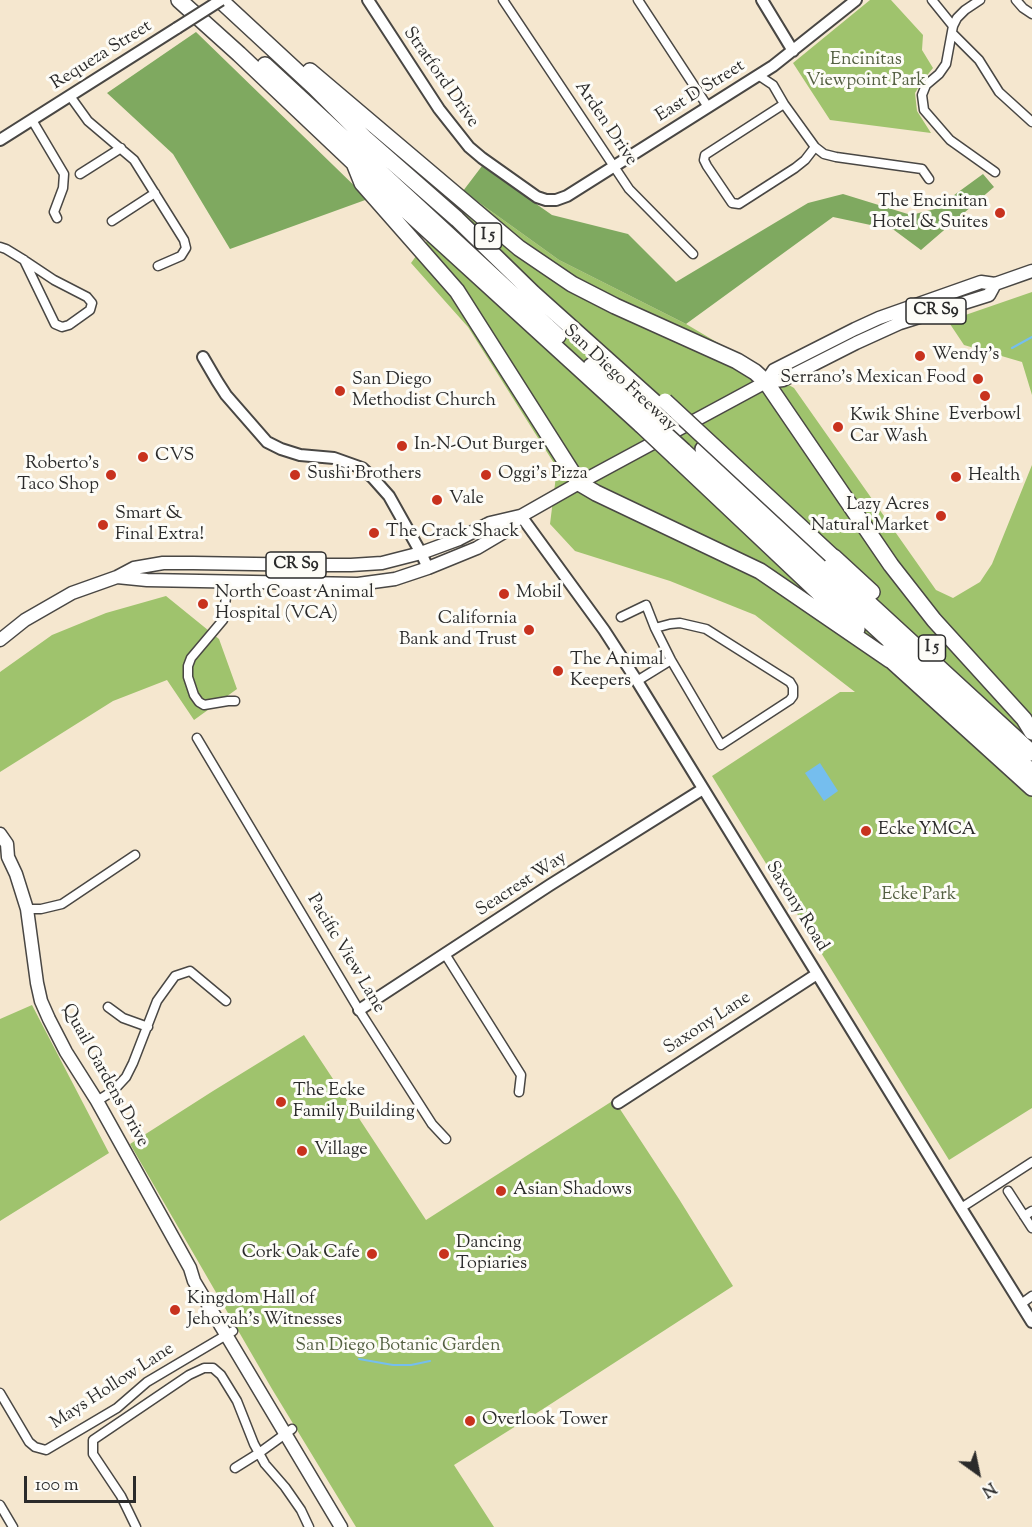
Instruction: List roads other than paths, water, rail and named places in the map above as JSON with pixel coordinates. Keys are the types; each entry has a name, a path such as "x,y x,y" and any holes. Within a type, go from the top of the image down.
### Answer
{"highway":[{"name":"San Diego Freeway","path":"179,0 240,54 354,163 679,454 890,660 1032,788"},
{"path":"194,0 645,423"},
{"path":"221,0 366,139 457,219 533,292 662,403 703,449 1032,753"},
{"name":"San Diego Freeway","path":"235,0 662,403 1032,741"},
{"path":"310,71 519,248 573,284 615,306 737,361 766,382 891,565 934,620 1024,719 1032,732"},
{"path":"354,163 362,183 457,291 579,483 760,571 890,660"},
{"path":"679,454 1032,772"}],"main road":[{"name":"CR S9","path":"117,577 147,580 358,584 395,579 428,568 484,544 504,532 521,516 766,382 783,380 900,323 989,295 995,284 1032,271"},
{"name":"CR S9","path":"0,640 25,620 72,593 117,577 134,568 163,563 194,562 270,565 382,563 421,553 459,539 490,523 521,516"},
{"name":"Quail Gardens Drive","path":"0,834 7,844 4,855 16,874 27,909 41,1001 55,1031 97,1101 190,1268 194,1281 230,1333 341,1527"},
{"name":"Quail Gardens Drive","path":"288,1431 350,1527"}],"street":[{"name":"Requeza Street","path":"0,140 221,0"},
{"name":"Stratford Drive","path":"368,0 439,109 469,147 537,197 556,200"},
{"name":"Arden Drive","path":"503,0 628,189 693,254"},
{"path":"638,0 708,107"},
{"path":"762,0 793,51"},
{"name":"East D Street","path":"556,200 567,196 614,168 774,66 856,0"},
{"path":"932,0 953,30 979,60 999,92 1032,122"},
{"path":"980,0 957,18 946,64 939,74 926,85 922,95 924,110 951,141 995,172"},
{"path":"1016,0 1032,14"},
{"path":"773,85 774,66"},
{"path":"758,75 773,85 814,147 824,154 922,169 929,179"},
{"path":"70,96 88,121 134,160 184,240 186,248 181,256 158,266"},
{"path":"784,104 705,154 704,160 707,166 732,203 739,204 795,168 805,160 814,147"},
{"path":"32,120 64,174 63,188 54,212 57,218"},
{"path":"80,174 121,148"},
{"path":"112,221 155,193"},
{"path":"0,247 24,260 54,280 87,297 92,303 90,310 69,325 62,327 55,324 24,260"},
{"path":"203,357 226,395 267,442 300,455 334,458 362,468 373,478 389,496 428,568"},
{"name":"Saxony Road","path":"521,516 604,630 637,681 1032,1322"},
{"path":"228,582 223,620 191,658 188,677 194,695 204,705 235,701"},
{"path":"621,617 646,605 655,628 671,660 722,745 793,696 793,687 790,682 706,629 680,624 655,628"},
{"path":"637,681 671,660"},
{"name":"Pacific View Lane","path":"196,738 359,1010 432,1124 446,1139"},
{"name":"Seacrest Way","path":"359,1010 550,885 704,789"},
{"path":"27,909 41,909 62,904 135,855"},
{"path":"445,954 521,1076 519,1092"},
{"path":"97,1101 113,1091 126,1077 157,1000 175,976 190,971 226,1002"},
{"name":"Saxony Lane","path":"618,1103 817,974"},
{"path":"108,1007 123,1017 148,1027"},
{"path":"960,1208 1032,1162"},
{"path":"1008,1191 1028,1213 1032,1228"},
{"path":"1021,1304 1032,1296"},
{"name":"Mays Hollow Lane","path":"0,1393 28,1442 46,1450 117,1408 147,1382 230,1333"},
{"path":"136,1527 121,1496 93,1455 93,1440 189,1375 204,1368 213,1368 221,1375 237,1401 254,1444 265,1464 290,1495 309,1527"},
{"path":"235,1468 288,1431"},
{"path":"0,1505 13,1527"}],"water":[{"path":"820,763 838,791 824,801 805,773"}],"waterway":[{"path":"1012,348 1032,337"},
{"path":"359,1359 393,1365 411,1365 430,1361"}],"place":[{"name":"The Encinitan Hotel & Suites","path":"1000,213"},
{"name":"Wendy's","path":"920,356"},
{"name":"Serrano's Mexican Food","path":"978,379"},
{"name":"San Diego Methodist Church","path":"340,391"},
{"name":"Everbowl","path":"985,396"},
{"name":"Kwik Shine Car Wash","path":"838,427"},
{"name":"In-N-Out Burger","path":"402,446"},
{"name":"CVS","path":"143,457"},
{"name":"Roberto's Taco Shop","path":"111,475"},
{"name":"Sushi Brothers","path":"295,475"},
{"name":"Oggi's Pizza","path":"486,475"},
{"name":"Health","path":"956,477"},
{"name":"Vale","path":"437,500"},
{"name":"Lazy Acres Natural Market","path":"941,516"},
{"name":"Smart & Final Extra!","path":"103,525"},
{"name":"The Crack Shack","path":"374,533"},
{"name":"Mobil","path":"504,594"},
{"name":"North Coast Animal Hospital (VCA)","path":"203,604"},
{"name":"California Bank and Trust","path":"529,630"},
{"name":"The Animal Keepers","path":"558,671"},
{"name":"Ecke YMCA","path":"866,831"},
{"name":"The Ecke Family Building","path":"281,1102"},
{"name":"Village","path":"302,1151"},
{"name":"Asian Shadows","path":"501,1191"},
{"name":"Cork Oak Cafe","path":"372,1254"},
{"name":"Dancing Topiaries","path":"444,1254"},
{"name":"Kingdom Hall of Jehovah’s Witnesses","path":"175,1310"},
{"name":"Overlook Tower","path":"470,1421"}],"park label":[{"name":"Encinitas Viewpoint Park","path":"866,71"},
{"name":"Ecke Park","path":"919,896"},
{"name":"San Diego Botanic Garden","path":"398,1347"}]}
